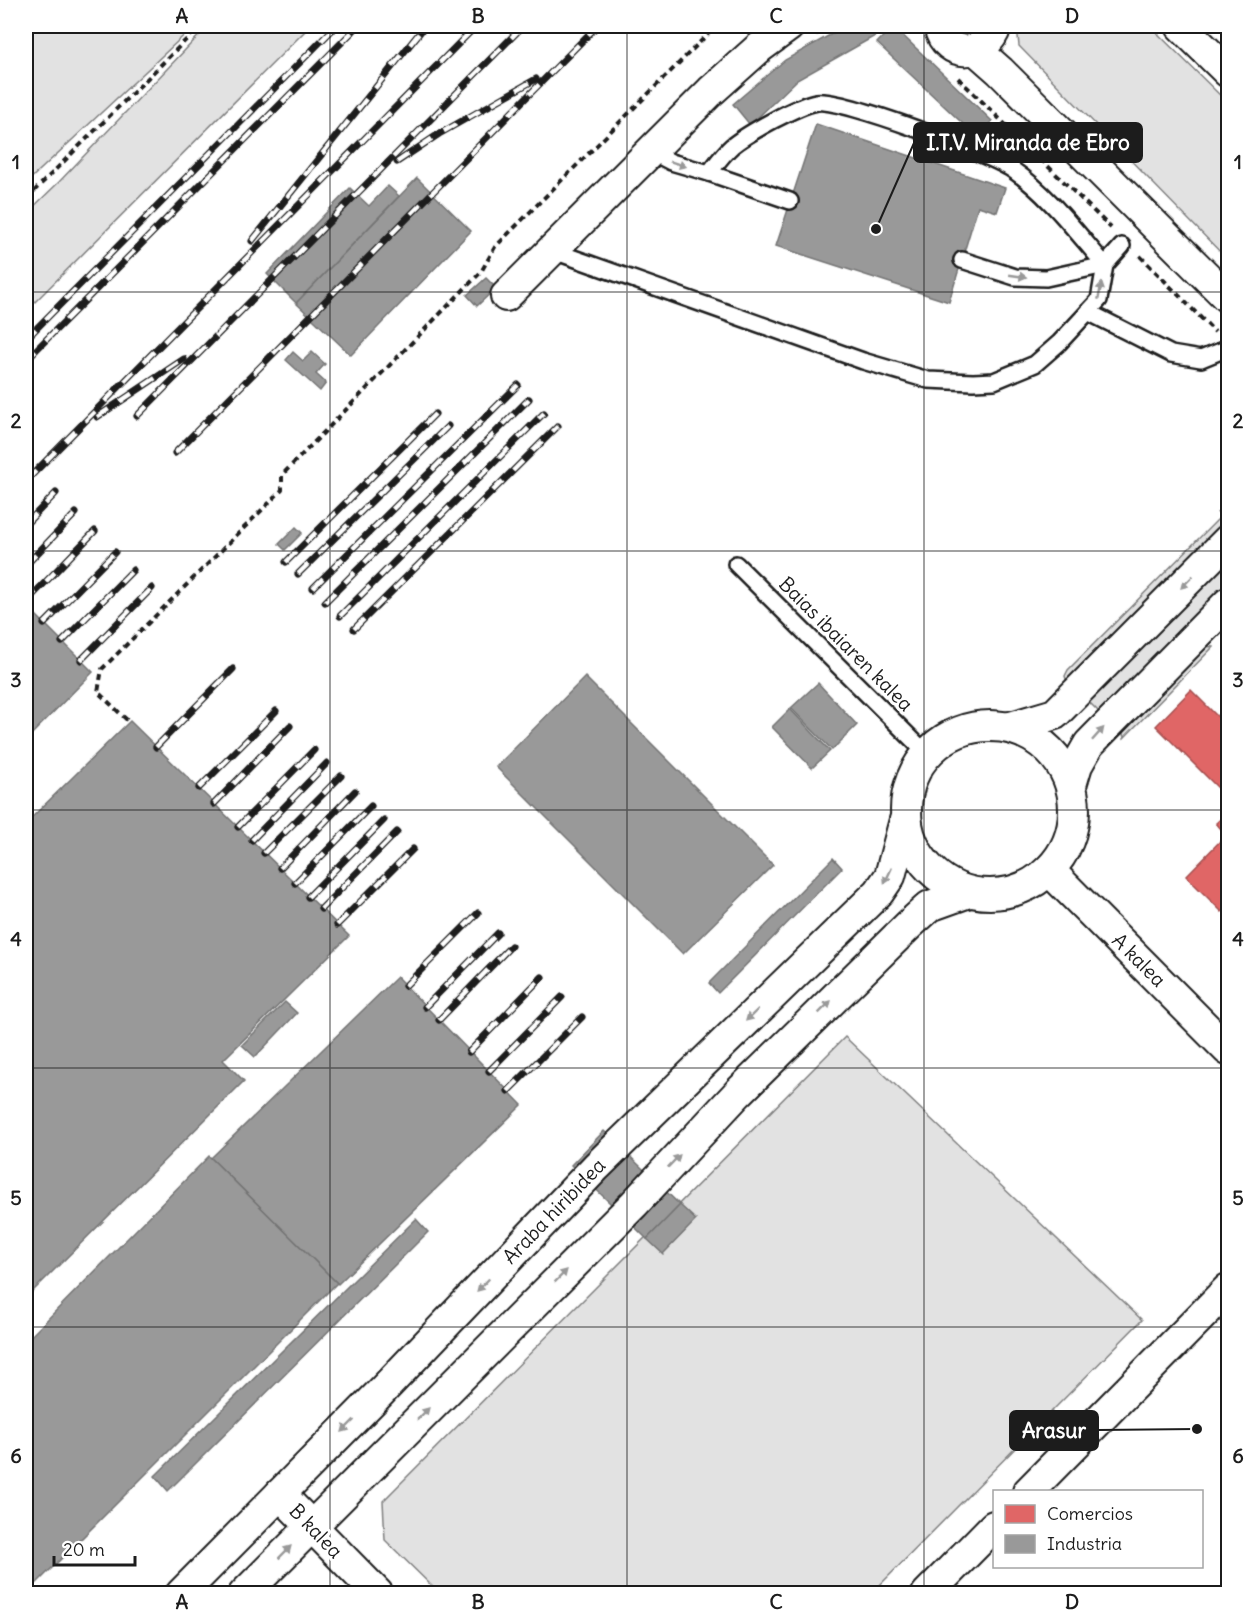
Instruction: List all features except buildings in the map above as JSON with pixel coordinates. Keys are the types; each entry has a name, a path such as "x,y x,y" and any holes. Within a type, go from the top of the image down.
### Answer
{"street":[{"path":"506,296 711,91 759,48 789,26"},
{"path":"939,26 944,39 950,45 967,51 988,36 1000,71 1228,297"},
{"path":"1181,26 1228,72"},
{"path":"1011,727 1056,714 1228,540"},
{"path":"1071,785 1077,765 1096,736 1228,603"},
{"path":"989,724 1011,727 1037,739 1058,759 1071,785 1075,808 1072,831 1063,852 1049,870 1025,886 998,894 969,892 945,882 926,866 912,845 905,820 905,797 912,775 926,753 946,737 966,728 989,724"},
{"name":"Araba hiribidea","path":"181,1593 380,1394 596,1167 879,892 890,876 905,820"},
{"name":"A kalea","path":"1049,870 1228,1050"},
{"path":"244,1593 634,1204 738,1093 910,924 930,906 969,892"},
{"path":"1029,1490 1228,1289"},
{"name":"B kalea","path":"280,1494 378,1593"},
{"path":"927,1593 993,1527"}],"lane":[{"path":"709,173 732,146 800,107 819,102 847,107 975,151 1013,170 1047,199 1105,265"},
{"path":"650,151 671,162 790,201"},
{"path":"551,250 863,361 928,380 994,381 1035,364 1059,343 1099,300 1105,265 1125,244"},
{"path":"962,260 1015,277 1046,278 1105,265"},
{"path":"1088,312 1171,354 1201,359 1225,343"},
{"name":"Baias ibaiaren kalea","path":"736,564 926,753"}],"path":[{"path":"26,199 200,26"},
{"path":"127,720 98,692 102,669 282,490 282,475 481,272 495,248 716,26"},
{"path":"954,75 1225,343"}],"shaded area":[{"path":"26,26 194,26 26,183"},
{"path":"208,26 310,26 26,311 26,214"},
{"path":"1017,26 1150,26 1228,103 1228,260 1019,46"},
{"path":"1228,509 1228,520 1067,682 1065,676 1068,670"},
{"path":"1228,559 1228,583 1100,713 1088,701"},
{"path":"1205,646 1213,647 1124,738 1122,730"},
{"path":"845,1037 1142,1320 872,1593 439,1593 385,1540 383,1501"}],"railway":[{"path":"26,339 336,26"},
{"path":"26,360 358,26"},
{"path":"252,241 425,26"},
{"path":"26,481 476,26"},
{"path":"137,416 523,26"},
{"path":"175,453 597,26"},
{"path":"397,162 439,134 536,79"},
{"path":"97,417 184,359"},
{"path":"313,588 518,385"},
{"path":"325,602 529,399"},
{"path":"340,616 544,413"},
{"path":"286,562 435,414"},
{"path":"298,574 448,426"},
{"path":"354,629 558,426"},
{"path":"26,524 56,493"},
{"path":"26,565 76,513"},
{"path":"26,602 95,531"},
{"path":"44,624 115,552"},
{"path":"62,642 133,570"},
{"path":"81,660 152,588"},
{"path":"156,747 233,669"},
{"path":"199,788 276,711"},
{"path":"214,804 290,726"},
{"path":"238,827 314,750"},
{"path":"252,840 327,763"},
{"path":"264,853 341,776"},
{"path":"280,868 355,791"},
{"path":"295,883 371,806"},
{"path":"308,897 384,820"},
{"path":"321,909 397,832"},
{"path":"337,925 413,849"},
{"path":"405,986 478,913"},
{"path":"425,1007 498,933"},
{"path":"439,1020 511,946"},
{"path":"469,1052 542,977"},
{"path":"489,1071 562,997"},
{"path":"508,1091 582,1017"}],"place":[{"name":"I.T.V. Miranda de Ebro","path":"876,229"},
{"name":"Arasur","path":"1197,1429"}]}
